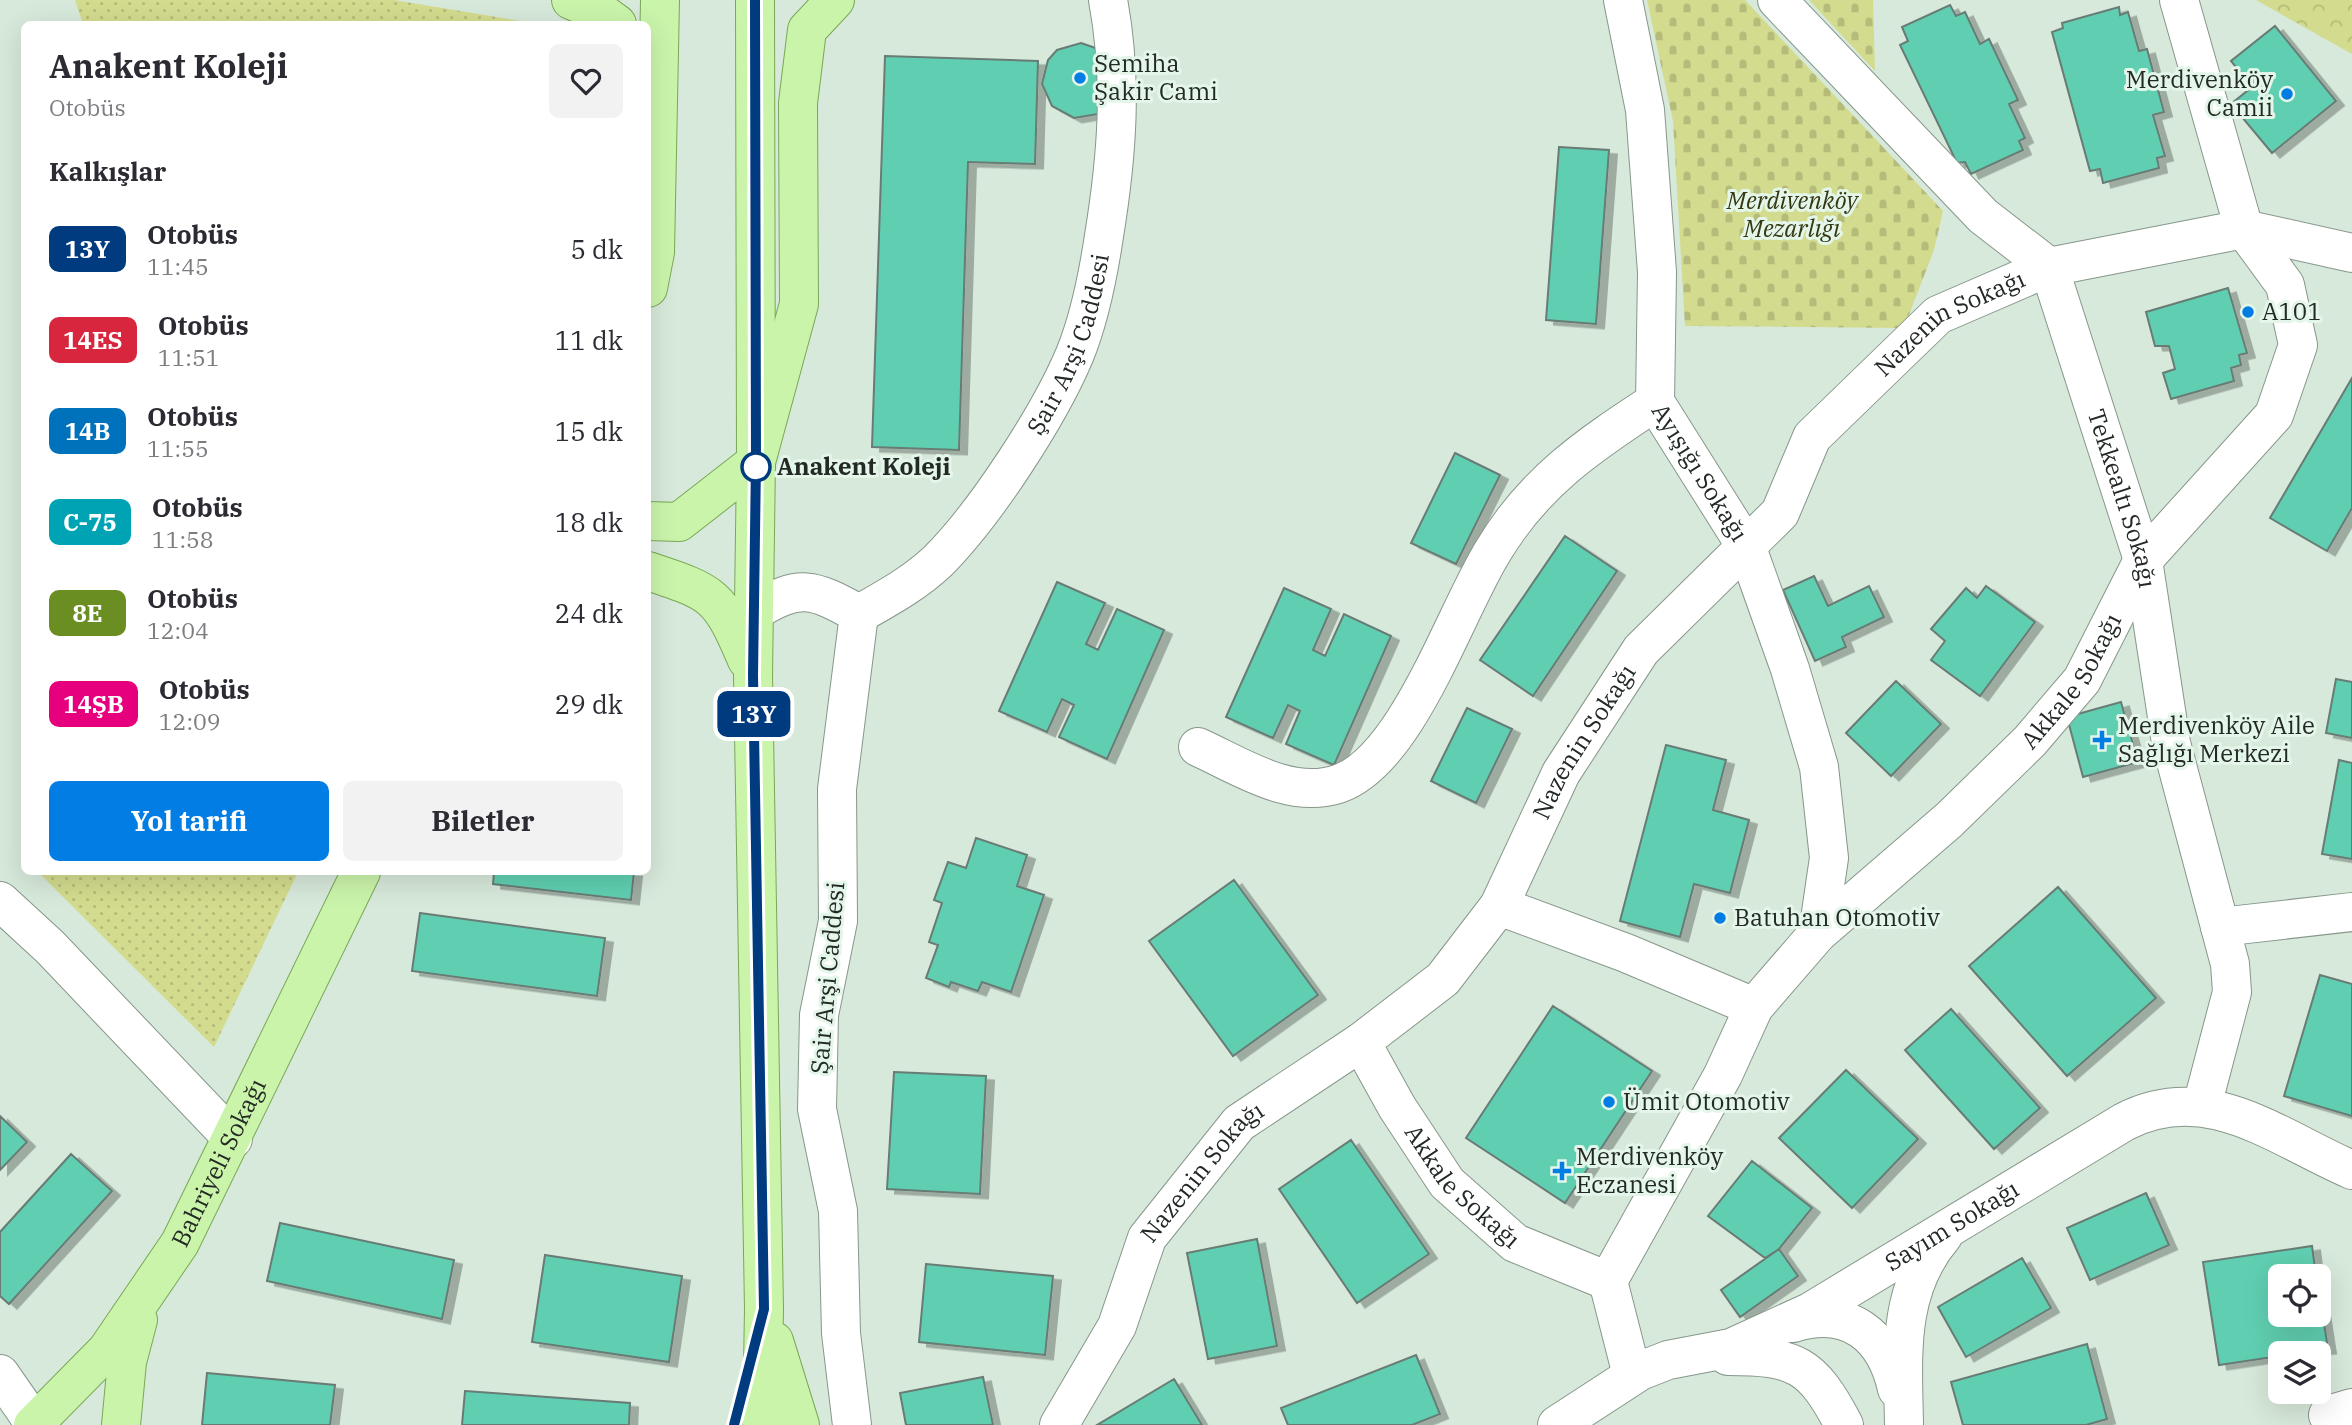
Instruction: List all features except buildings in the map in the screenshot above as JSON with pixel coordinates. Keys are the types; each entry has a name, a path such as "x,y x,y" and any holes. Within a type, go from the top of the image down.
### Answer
{"main road":[{"path":"571,0 602,13 613,21"},
{"path":"651,273 655,252 654,76 660,0"},
{"path":"755,0 756,462 753,675 764,1309 762,1425"},
{"path":"651,521 679,522 756,462 799,304 798,103 807,30 835,0"},
{"path":"651,572 702,589 728,616 753,675"},
{"name":"Bahriyeli Sokağı","path":"33,1424 107,1350 180,1243 360,875"},
{"path":"121,1425 127,1362 144,1297"},
{"path":"734,1425 764,1309"},
{"path":"764,1309 800,1425"}],"street":[{"name":"Şair Arşi Caddesi","path":"852,1425 841,1332 838,1211 817,1109 819,1015 838,921 838,789 859,614 905,588 938,562 971,523 1018,455 1075,355 1090,308 1114,176 1118,69 1108,0"},
{"name":"Ayışığı Sokağı","path":"1623,0 1645,110 1657,272 1655,402 1747,548 1790,669 1819,767 1829,858 1818,933"},
{"path":"1777,0 1983,216 2049,267"},
{"path":"2179,0 2244,229 2352,253"},
{"name":"Nazenin Sokağı","path":"1059,1425 1117,1326 1147,1238 1239,1123 1360,1042 1443,979 1499,906 1561,773 1641,650 1780,513 1812,437 1938,315 2049,267 2244,229"},
{"name":"Akkale Sokağı","path":"1360,1042 1447,1183 1515,1243 1608,1281 1723,1075 1754,1007 1818,933 1949,820 2029,741 2082,680 2143,560 2274,415 2298,345 2285,285 2244,229"},
{"name":"Tekkealtı Sokağı","path":"2049,267 2143,560 2171,743 2230,964 2232,992 2202,1106"},
{"path":"1198,747 1283,786 1332,786 1356,776 1377,760 1422,690 1493,550 1544,482 1579,452 1655,402"},
{"path":"753,612 784,593 821,593 859,614"},
{"path":"0,901 50,947 233,1139"},
{"path":"1499,906 1626,953 1754,1007"},
{"path":"2220,927 2352,912"},
{"name":"Sayım Sokağı","path":"1557,1425 1632,1375 1668,1360 1731,1348 1782,1327 2137,1115 2169,1107 2202,1106 2234,1115 2352,1170"},
{"path":"1904,1425 1904,1328 1909,1298 1924,1260 1951,1226"},
{"path":"1608,1281 1632,1375"},
{"path":"1782,1327 1817,1319 1843,1323 1868,1332 1882,1347 1889,1360 1904,1425"},
{"path":"1694,1355 1760,1356 1797,1364 1822,1387 1844,1425"},
{"path":"0,1374 33,1424"}],"green space":[{"path":"75,0 394,0 520,21 82,21"},
{"name":"Merdivenköy Mezarlığı","path":"1647,0 1745,0 1943,211 1934,250 1904,328 1685,326 1673,121"},
{"path":"1809,0 1873,0 1875,71"},
{"path":"2256,0 2352,0 2352,54"},
{"path":"41,875 297,875 214,1047"}],"bus line":[{"name":"13Y","path":"734,1425 764,1309 753,675 756,462 755,0"}],"place":[{"name":"Semiha Şakir Cami","path":"1080,78"},
{"name":"Merdivenköy Camii","path":"2287,94"},
{"name":"A101","path":"2248,312"},
{"name":"Anakent Koleji","path":"756,467"},
{"name":"Merdivenköy Aile Sağlığı Merkezi","path":"2102,740"},
{"name":"Batuhan Otomotiv","path":"1720,918"},
{"name":"Ümit Otomotiv","path":"1609,1102"},
{"name":"Merdivenköy Eczanesi","path":"1562,1171"}]}
